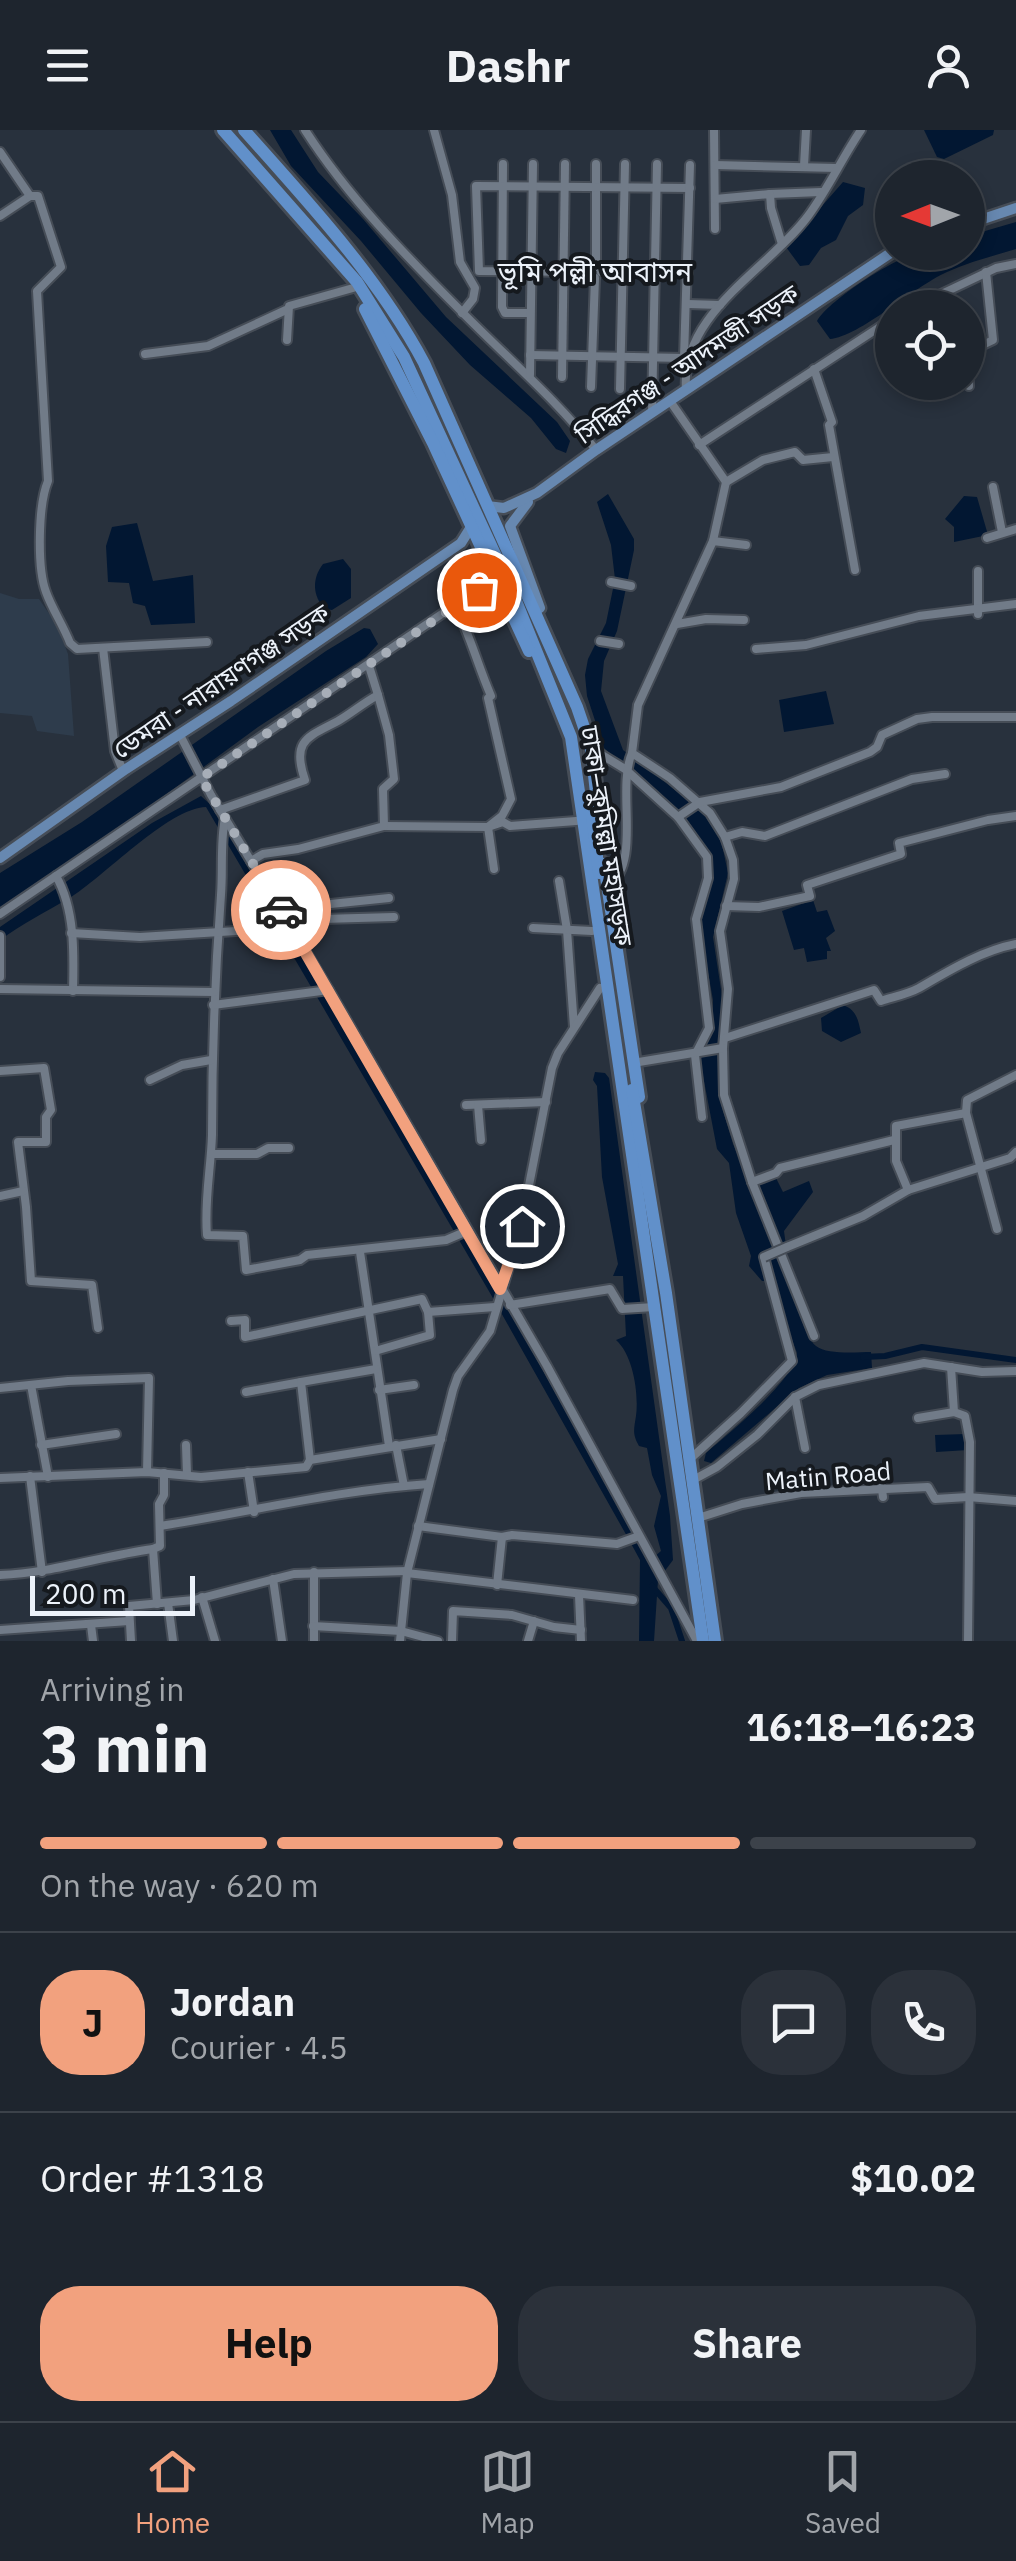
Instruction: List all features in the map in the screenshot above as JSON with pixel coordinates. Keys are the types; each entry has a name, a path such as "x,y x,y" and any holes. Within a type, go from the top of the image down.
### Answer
{"highway":[{"path":"214,130 353,288 433,443 471,536 556,713 568,753 618,1108 636,1155"},
{"name":"ঢাকা–কুমিল্লা মহাসড়ক","path":"223,130 357,282 404,357 554,688 576,754 636,1155 694,1480 715,1641"},
{"name":"ঢাকা–কুমিল্লা মহাসড়ক","path":"234,130 363,278 396,328 429,391 573,713 586,765 636,1155 650,1307 700,1641"},
{"path":"247,133 376,284 400,318 558,660 591,748 607,888 644,1131 636,1155"}],"main road":[{"path":"985,218 1016,208"},
{"name":"সিদ্ধিরগঞ্জ - আদমজী সড়ক","path":"487,506 504,508 537,494 825,293 875,262"},
{"path":"537,494 510,526 525,574 560,656 558,660"},
{"path":"500,533 504,508"},
{"name":"ডেমরা - নারায়ণগঞ্জ সড়ক","path":"0,858 471,536"}],"street":[{"path":"304,130 356,198 462,313 564,409 596,450"},
{"path":"434,130 452,195 460,262 475,288 473,299 462,313"},
{"path":"714,130 715,230"},
{"path":"804,166 806,130"},
{"path":"686,390 691,354 702,330 810,213 861,130"},
{"path":"0,152 32,195 61,266 37,290 48,481 43,494 44,590 72,646 80,649 208,642"},
{"path":"502,164 502,304 504,313 530,313"},
{"path":"530,376 532,164"},
{"path":"562,377 565,164"},
{"path":"591,387 596,164"},
{"path":"620,390 625,164"},
{"path":"652,412 657,164"},
{"path":"530,355 684,358 690,164"},
{"path":"715,165 837,168"},
{"path":"688,272 478,271 476,186 690,188"},
{"path":"715,199 821,192"},
{"path":"770,194 770,208 782,244"},
{"path":"0,216 32,195"},
{"path":"949,290 986,272 1016,264"},
{"path":"985,344 993,340 986,272"},
{"path":"145,354 208,346 286,310 291,304 353,288"},
{"path":"688,304 720,304"},
{"path":"286,310 287,340"},
{"path":"699,445 875,330"},
{"path":"814,370 832,422 829,425 833,457 855,570"},
{"path":"670,401 726,482"},
{"path":"607,888 623,870 625,769 632,753 638,705 713,540 726,482 764,460 795,452 803,460 833,457"},
{"path":"992,487 1002,532"},
{"path":"987,538 1016,529"},
{"path":"713,540 746,544"},
{"path":"978,571 978,611"},
{"path":"0,914 495,581"},
{"path":"612,582 631,586"},
{"path":"756,649 806,645 919,616 1016,604"},
{"path":"456,605 491,696 488,698 511,799 502,816 488,827"},
{"path":"677,624 706,619 744,620"},
{"path":"600,640 619,644"},
{"path":"103,648 115,751 123,771"},
{"path":"369,666 389,735 394,779 383,789 384,826"},
{"path":"222,814 305,780 299,762 301,746 312,732 335,723 378,695"},
{"path":"678,817 700,802 781,787 870,752 882,736 918,719 1016,717"},
{"path":"180,734 201,778 329,990 510,1305 635,1537 647,1548 700,1641"},
{"path":"591,748 625,769 678,817 707,857 708,878 696,920 708,1028 698,1054 702,1117"},
{"path":"632,753 700,802 725,837 733,860 734,879 720,931 728,989 724,1094 752,1182 814,1336"},
{"path":"725,837 742,832 765,836 912,780 946,774"},
{"path":"222,814 211,1060 211,1154 205,1207 208,1235 243,1236 246,1270 300,1260 307,1255 360,1252 454,1237 467,1231"},
{"path":"726,906 759,907 810,896 808,885 900,854 899,843 1016,816"},
{"path":"251,861 263,854 384,826 488,827 503,822 510,826 576,821"},
{"path":"488,827 494,869"},
{"path":"56,876 68,900 73,991"},
{"path":"559,881 574,1027"},
{"path":"71,933 140,937 268,929 321,905 389,898"},
{"path":"286,918 394,917"},
{"path":"533,928 592,931"},
{"path":"0,936 0,977"},
{"path":"634,1063 698,1054 874,990 880,1002 919,988 932,978 1000,947 1016,944"},
{"path":"400,1636 418,1526 458,1376 490,1331 499,1291 522,1226 552,1068 600,988"},
{"path":"0,989 214,992"},
{"path":"213,1005 329,990"},
{"path":"150,1080 182,1066 211,1060"},
{"path":"0,1071 44,1068 50,1110 46,1117 46,1142 18,1142 31,1281 92,1286 98,1328"},
{"path":"997,1229 966,1113 967,1100 1016,1075"},
{"path":"466,1106 546,1102"},
{"path":"478,1104 480,1140"},
{"path":"908,1190 896,1161 896,1126 966,1113"},
{"path":"752,1182 780,1168 820,1156 894,1140"},
{"path":"211,1154 258,1154 268,1148 289,1148"},
{"path":"690,1459 792,1361 764,1257 863,1216 908,1190 1010,1158 1016,1152"},
{"path":"0,1196 23,1190"},
{"path":"360,1252 379,1390 404,1486"},
{"path":"510,1305 610,1289 622,1309 650,1307"},
{"path":"231,1320 246,1320 245,1337 422,1298 430,1335 375,1351"},
{"path":"428,1312 495,1306"},
{"path":"694,1480 757,1435 795,1397 819,1385 924,1363 982,1372 1016,1371"},
{"path":"951,1367 954,1412"},
{"path":"246,1392 376,1368"},
{"path":"0,1388 149,1378 147,1472"},
{"path":"0,1478 147,1472 187,1476 306,1467 310,1460 301,1382"},
{"path":"32,1384 48,1476"},
{"path":"379,1390 414,1385"},
{"path":"795,1397 805,1448"},
{"path":"918,1418 954,1412 965,1416 970,1442 968,1641"},
{"path":"41,1445 116,1434"},
{"path":"310,1460 441,1440"},
{"path":"186,1445 187,1476"},
{"path":"248,1472 254,1512"},
{"path":"0,1575 42,1572 160,1546 159,1504 164,1494 164,1473"},
{"path":"880,1474 883,1494"},
{"path":"30,1476 42,1572"},
{"path":"160,1526 254,1512 289,1502 430,1484"},
{"name":"Matin Road","path":"698,1518 742,1504 801,1494 883,1494 928,1487 935,1499 968,1496 1016,1501"},
{"path":"418,1526 502,1537 617,1544 635,1537"},
{"path":"497,1586 502,1537"},
{"path":"153,1549 157,1604"},
{"path":"314,1572 314,1641"},
{"path":"132,1641 129,1606 202,1597 272,1578 314,1572 408,1572 633,1600"},
{"path":"272,1578 282,1641"},
{"path":"579,1595 581,1641"},
{"path":"202,1597 215,1641"},
{"path":"168,1603 172,1641"},
{"path":"452,1641 454,1610 512,1615 581,1630"},
{"path":"0,1630 130,1621"},
{"path":"528,1641 534,1622"},
{"path":"91,1625 93,1641"},
{"path":"313,1626 438,1641"},
{"path":"40,1641 41,1627"}],"shaded area":[{"path":"0,593 19,599 39,599 57,625 68,654 74,736 37,731 32,716 0,713"}],"water":[{"path":"270,130 291,130 318,172 446,317 557,422 570,441 566,453 556,449 531,418 470,365 421,313 291,166"},
{"path":"924,130 994,130 993,135 944,159 937,157"},
{"path":"843,182 865,188 863,205 848,216 836,240 821,248 809,265 800,266 786,247"},
{"path":"1016,222 1016,249 985,258 985,231"},
{"path":"881,270 952,270 916,290 875,290 875,318 830,339 817,321"},
{"path":"608,494 634,539 634,550 617,631 604,661 601,691 623,750 701,810 721,840 728,873 713,937 725,1016 719,1079 721,1104 733,1144 750,1183 775,1176 783,1192 809,1181 813,1192 784,1231 794,1292 810,1338 827,1351 871,1352 872,1368 827,1375 799,1388 711,1463 704,1461 706,1453 773,1392 797,1353 770,1281 762,1281 749,1266 751,1256 736,1213 729,1163 717,1149 700,1060 713,1022 713,1000 700,928 712,876 708,850 686,818 604,748 587,696 588,659 606,623 615,579 611,545 597,502"},
{"path":"964,496 977,497 988,535 954,542 954,527 945,519"},
{"path":"137,523 153,581 193,575 195,623 151,625 145,606 133,603 129,583 108,582 106,546 112,527"},
{"path":"343,559 351,569 351,598 332,610 325,609 316,593 317,575 323,564"},
{"path":"364,628 370,629 378,644 366,657 258,727 0,909 0,873 82,822"},
{"path":"826,691 834,724 784,732 779,700"},
{"path":"201,796 214,808 235,841 393,1110 648,1562 661,1551 654,1526 661,1496 647,1448 639,1446 635,1438 634,1375 616,1340 626,1336 623,1276 613,1276 618,1264 602,1177 597,1086 593,1080 595,1072 605,1073 609,1078 670,1516 673,1560 658,1580 654,1641 639,1641 640,1560 490,1293 206,807 173,819 68,899 0,940 0,927 152,823"},
{"path":"813,900 817,912 827,910 835,931 826,938 831,951 827,951 827,959 807,962 804,948 794,950 782,911"},
{"path":"843,1005 854,1013 861,1033 841,1042 822,1031 821,1018"},
{"path":"966,1434 968,1450 936,1452 935,1435"}],"waterway":[{"path":"863,1357 922,1347 1016,1360"},
{"path":"652,1586 671,1608 682,1641"}],"way so far":[{"path":"281,910 201,778 479,590"}],"district":[{"name":"ভূমি পল্লী আবাসন","path":"595,272"}],"route":[{"path":"281,910 500,1289 522,1226"}]}
